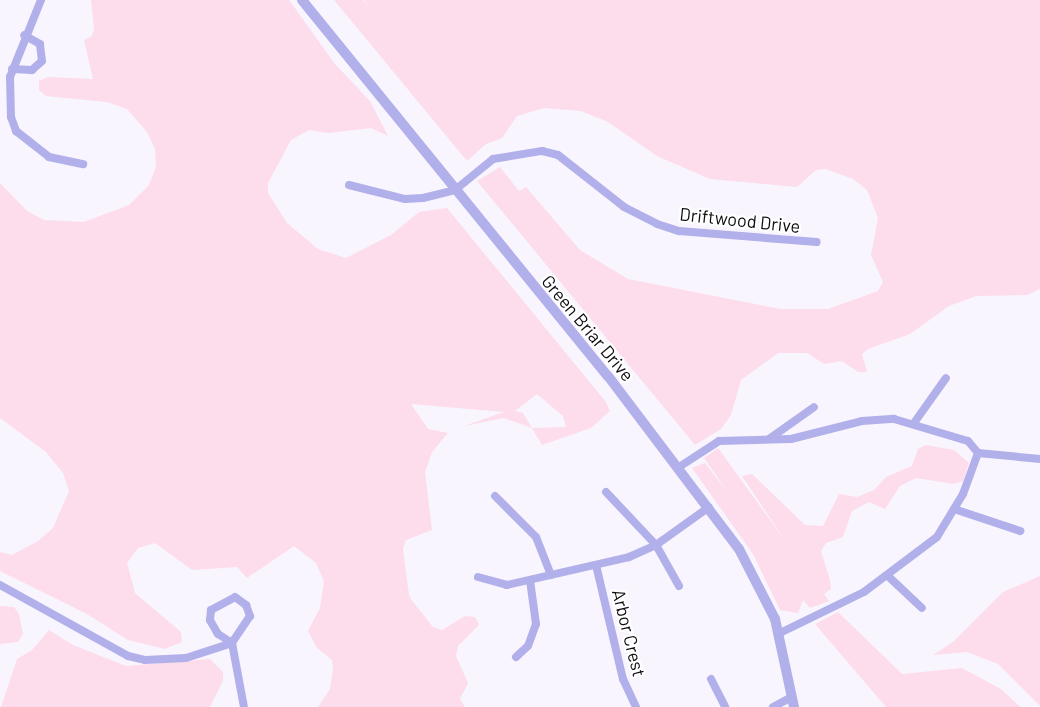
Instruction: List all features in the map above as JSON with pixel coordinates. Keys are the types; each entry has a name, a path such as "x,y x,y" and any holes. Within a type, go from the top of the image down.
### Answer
{"street":[{"path":"40,0 24,35 12,69 9,99 16,131 49,157 83,164"},
{"name":"Green Briar Drive","path":"302,0 680,467 709,507 754,575 780,633 793,702"},
{"path":"12,69 32,70 42,61 40,44 24,35"},
{"name":"Driftwood Drive","path":"455,190 493,159 542,151 558,156 624,207 657,224 679,231 817,242"},
{"path":"349,185 405,199 455,190"},
{"path":"914,423 946,378"},
{"path":"767,440 814,408"},
{"path":"680,467 719,441 791,439 862,421 914,423 968,441 978,453 1040,459"},
{"path":"780,633 830,611 889,576 937,537 954,509 978,453"},
{"path":"606,492 656,545 679,586"},
{"path":"495,496 536,537 551,575"},
{"path":"478,577 507,585 596,565 656,545 709,507"},
{"path":"954,509 1020,531"},
{"name":"Arbor Crest","path":"596,565 623,679 636,707"},
{"path":"889,576 922,608"},
{"path":"516,657 528,646 536,624 530,580"},
{"path":"0,585 128,656 145,660 186,658 232,643 250,616 246,606 235,597 211,610 210,620 218,634 232,643 244,707"},
{"path":"711,679 725,707"},
{"path":"773,707 793,702"}],"shaded area":[{"path":"91,0 289,0 335,64 370,101 388,136 371,128 328,133 309,130 291,140 268,183 268,193 287,223 318,249 346,258 391,235 419,212 447,208 606,402 610,411 591,428 542,445 532,428 504,418 464,426 504,412 411,404 428,429 448,433 432,452 425,472 432,530 406,540 403,549 408,588 410,598 433,627 442,630 465,616 475,617 479,625 458,646 456,656 468,683 460,699 465,707 318,707 330,689 333,669 332,660 317,648 308,631 320,608 324,581 316,563 294,546 247,578 237,567 192,570 155,543 138,548 127,563 135,593 181,632 182,642 165,649 128,640 87,614 0,571 0,552 12,555 38,541 53,528 69,491 63,473 46,452 0,418 0,183 27,211 44,220 84,222 129,205 149,185 156,167 155,149 147,132 127,109 107,102 46,96 39,90 39,81 48,77 93,79 84,40 92,36 94,28","holes":["537,394 563,416 566,427 532,428 523,413 515,411"]},
{"path":"334,0 363,0 370,9 364,0 1040,0 1040,289 1027,295 976,296 949,306 910,334 868,349 862,354 867,372 858,372 842,361 824,364 807,353 778,353 741,380 731,415 721,429 695,445 477,181 500,167 519,191 526,187 580,250 628,279 780,309 828,309 878,291 883,282 871,255 878,218 867,190 853,179 826,169 816,170 797,187 710,179 657,156 608,122 581,111 544,108 517,116 502,138 486,144 467,161"},
{"path":"926,445 954,450 969,463 963,481 954,484 916,478 900,486 885,509 869,502 852,511 843,537 826,543 821,551 830,580 831,589 824,594 829,601 810,608 803,600 798,613 780,610 753,554 692,468 705,463 729,494 704,458 718,448 786,542 742,476 752,474 805,525 823,526 839,494 857,497 874,490 886,477 912,466 918,449"},
{"path":"1040,576 1040,706 998,664 967,652 933,655 953,642 1003,592"},
{"path":"0,606 14,607 19,614 23,634 18,642 0,644"},
{"path":"838,612 902,674 962,668 1001,689 1020,707 886,707 815,624"},
{"path":"49,630 73,645 126,666 210,659 223,672 223,681 210,707 1,707 17,659 32,650"}]}
